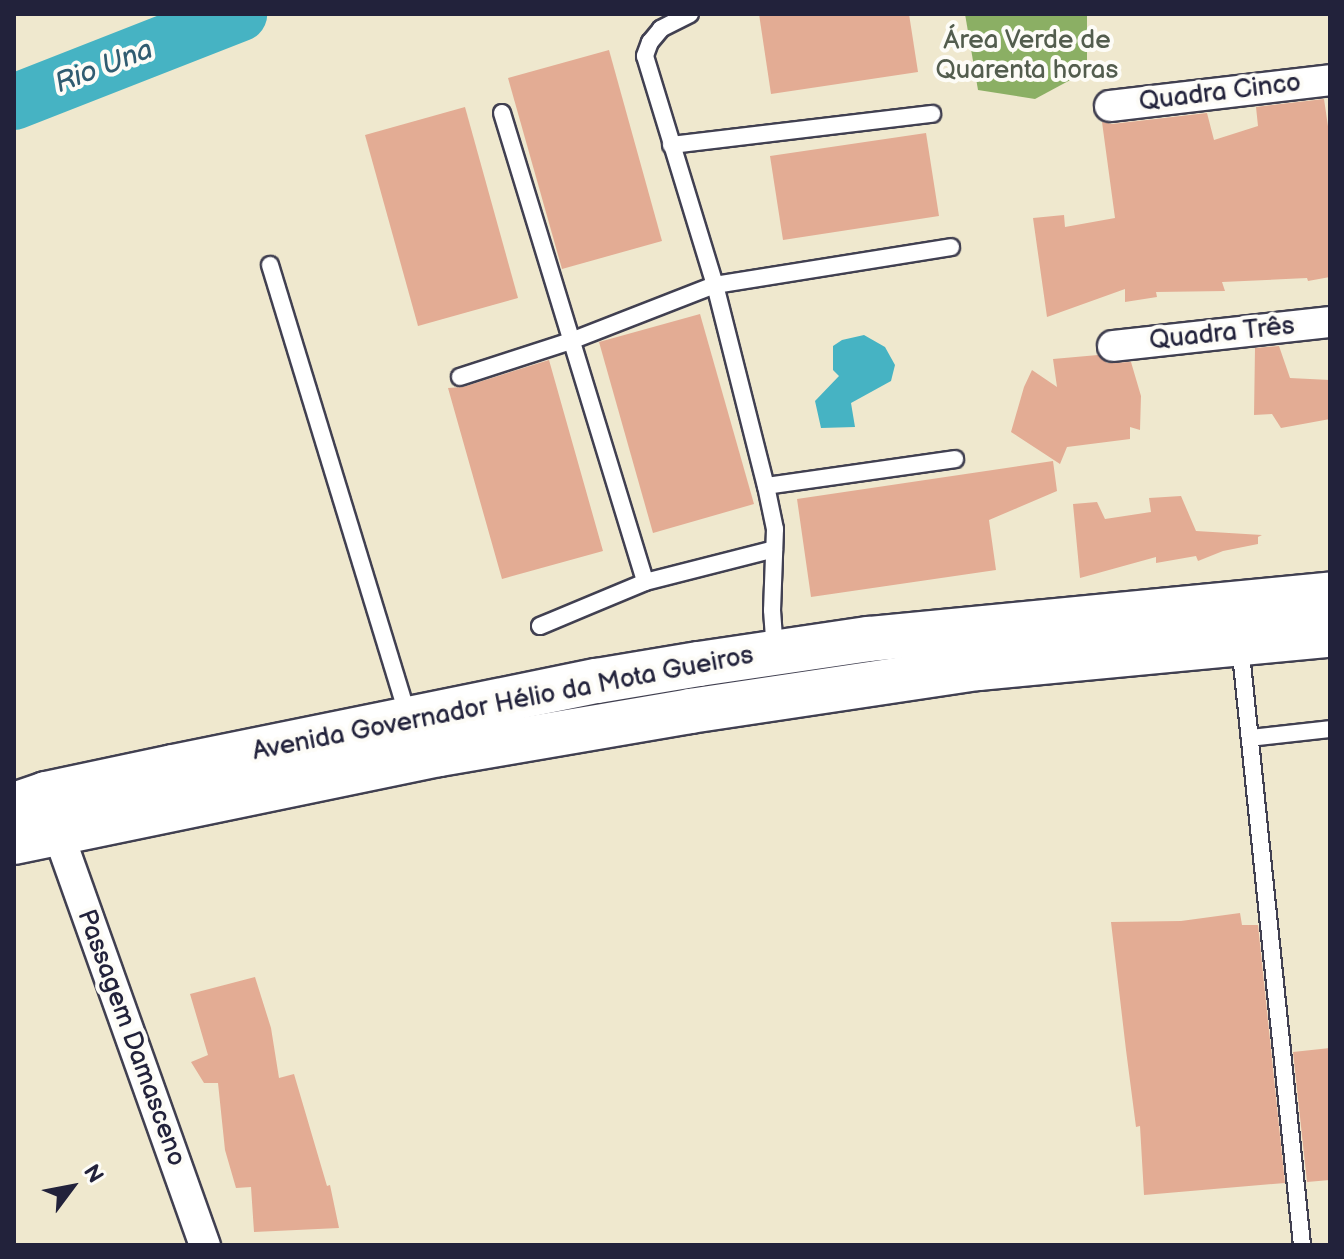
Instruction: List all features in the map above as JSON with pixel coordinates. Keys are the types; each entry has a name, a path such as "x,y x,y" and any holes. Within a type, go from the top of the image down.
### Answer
{"main road":[{"name":"Avenida Governador Hélio da Mota Gueiros","path":"14,805 46,794 597,681 869,639 1330,595"},
{"name":"Avenida Governador Hélio da Mota Gueiros","path":"14,842 57,830 439,754 690,711 979,668 1330,635"}],"street":[{"name":"Quadra Cinco","path":"1110,106 1330,80"},
{"name":"Quadra Três","path":"1113,346 1330,322"},
{"name":"Passagem Damasceno","path":"57,830 205,1245"}],"lane":[{"path":"690,14 661,29 650,42 645,56 715,285 766,486 775,529 775,654"},
{"path":"502,113 645,582"},
{"path":"671,145 932,114"},
{"path":"460,377 571,341 715,285 951,247"},
{"path":"270,265 410,720"},
{"path":"766,486 955,459"},
{"path":"540,626 645,582 774,549"},
{"path":"1240,642 1302,1245"},
{"path":"1250,738 1330,729"}],"green space":[{"name":"Área Verde de Quarenta horas","path":"965,14 1087,14 1087,71 1035,99 978,90"}],"water":[{"path":"864,335 885,347 895,365 891,381 851,403 855,427 821,428 815,401 839,376 833,370 833,346 842,340"}],"building":[{"path":"759,14 909,14 918,72 771,94"},
{"path":"609,50 662,241 562,269 508,78"},
{"path":"1324,99 1330,140 1330,277 1308,281 1307,278 1222,282 1225,291 1156,292 1157,297 1125,302 1125,289 1047,317 1033,218 1064,215 1065,227 1115,218 1102,122 1112,124 1207,113 1214,140 1258,126 1256,107"},
{"path":"465,107 518,298 418,326 365,135"},
{"path":"926,133 939,216 783,240 770,156"},
{"path":"700,314 754,504 653,533 599,342"},
{"path":"1279,346 1290,378 1330,380 1330,419 1281,428 1272,414 1254,415 1255,348"},
{"path":"1098,355 1107,363 1131,362 1141,396 1140,430 1130,427 1130,439 1067,447 1060,464 1011,432 1032,370 1057,387 1053,359"},
{"path":"549,360 603,551 502,579 448,388 463,387"},
{"path":"1053,461 1057,491 989,520 996,570 811,597 797,499"},
{"path":"1181,496 1196,531 1262,535 1258,537 1258,544 1223,551 1198,561 1196,556 1156,563 1156,557 1080,578 1073,504 1097,502 1105,519 1151,512 1149,498"},
{"path":"1240,913 1242,925 1258,925 1285,1183 1144,1195 1140,1126 1136,1127 1111,922 1181,921"},
{"path":"255,977 271,1028 279,1078 294,1074 327,1186 330,1185 339,1228 254,1232 251,1187 236,1188 225,1150 218,1083 204,1083 191,1062 208,1055 190,994"},
{"path":"1330,1048 1330,1180 1307,1182 1293,1052"}],"waterway":[{"name":"Rio Una","path":"14,102 239,14"}]}
